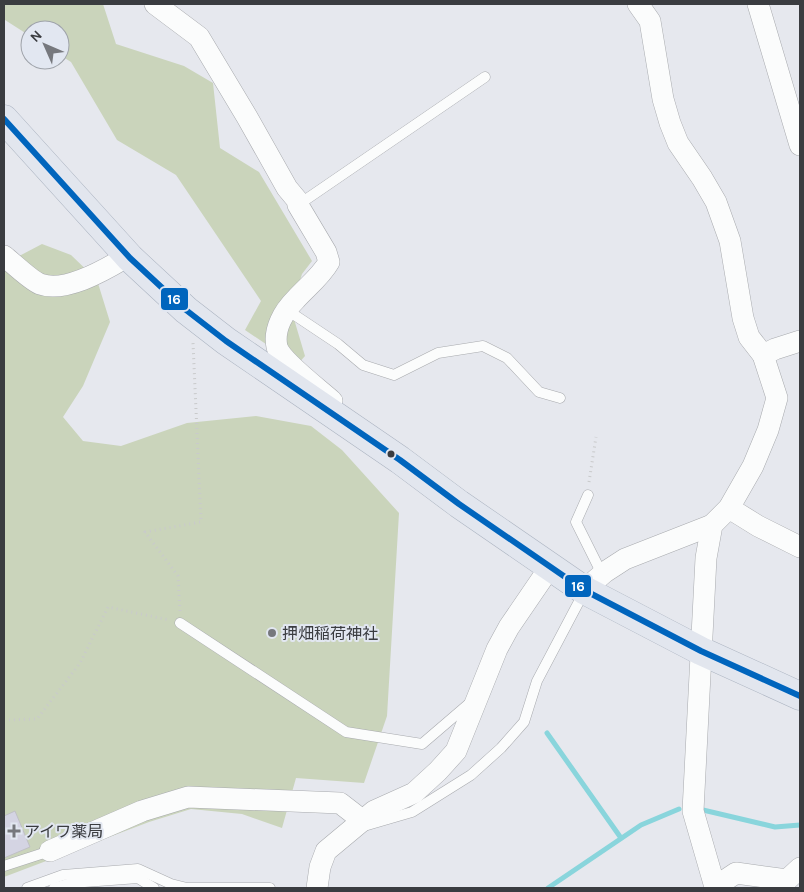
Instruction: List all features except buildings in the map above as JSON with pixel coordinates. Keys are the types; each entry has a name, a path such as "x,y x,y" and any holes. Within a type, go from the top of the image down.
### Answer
{"highway":[{"path":"4,119 130,258 192,315 226,341 400,460 459,504 550,567 593,582 701,651 800,696"}],"street":[{"path":"155,4 200,37 286,188 297,200 298,206 326,252 329,262 326,268 287,310 278,327 277,348 284,359 400,460"},
{"path":"593,582 626,559 712,525 729,508 753,466 768,430 777,398 763,355 749,337 730,241 716,202 678,143 670,123 650,21 638,4"},
{"path":"758,4 800,145"},
{"path":"4,256 32,280 42,285 60,285 78,281 123,259 130,258"},
{"path":"763,355 800,341"},
{"path":"729,508 758,526 800,546"},
{"path":"712,525 706,558 693,812 715,887 736,873 787,880 800,868"},
{"path":"317,888 320,867 326,851 374,810 414,792 438,771 456,751 497,649 509,627 550,567"},
{"path":"50,851 142,811 188,797 340,803 357,825"}],"lane":[{"path":"298,206 485,77"},
{"path":"287,310 338,344 363,366 394,375 438,352 483,346 507,358 539,392 560,398"},
{"path":"357,825 412,812 470,775 501,748 524,722 537,681 593,582 576,522 588,495"},
{"path":"180,623 346,732 422,744 477,696"},
{"path":"4,866 50,851"},
{"path":"27,888 63,875 138,869 171,884 187,888 270,888"},
{"path":"54,888 71,883 138,878 154,888"}],"path":[{"path":"4,720 37,719 80,663 108,607 180,623 178,576 145,532 201,522 192,315"},
{"path":"588,495 596,436"}],"green space":[{"path":"4,4 103,4 116,44 184,66 213,83 220,148 259,172 312,261 302,274 291,309 305,356 297,365 245,330 261,301 176,175 117,140 70,61 70,20 20,20 20,30 5,20"},
{"path":"42,244 71,255 97,280 110,322 83,386 63,417 83,441 121,446 187,423 256,416 311,426 342,450 399,513 387,716 364,783 296,778 282,828 242,814 191,809 149,822 4,877 4,264"}],"waterway":[{"path":"547,733 621,838"},
{"path":"548,888 641,825 679,809"},
{"path":"703,810 775,827 800,825"}],"transit line":[{"name":"16","path":"4,119 130,258 186,310 226,341 400,460 459,504 584,590 701,651 800,696"}],"place":[{"name":"押畑稲荷神社","path":"272,633"},
{"name":"アイワ薬局","path":"14,831"}]}
